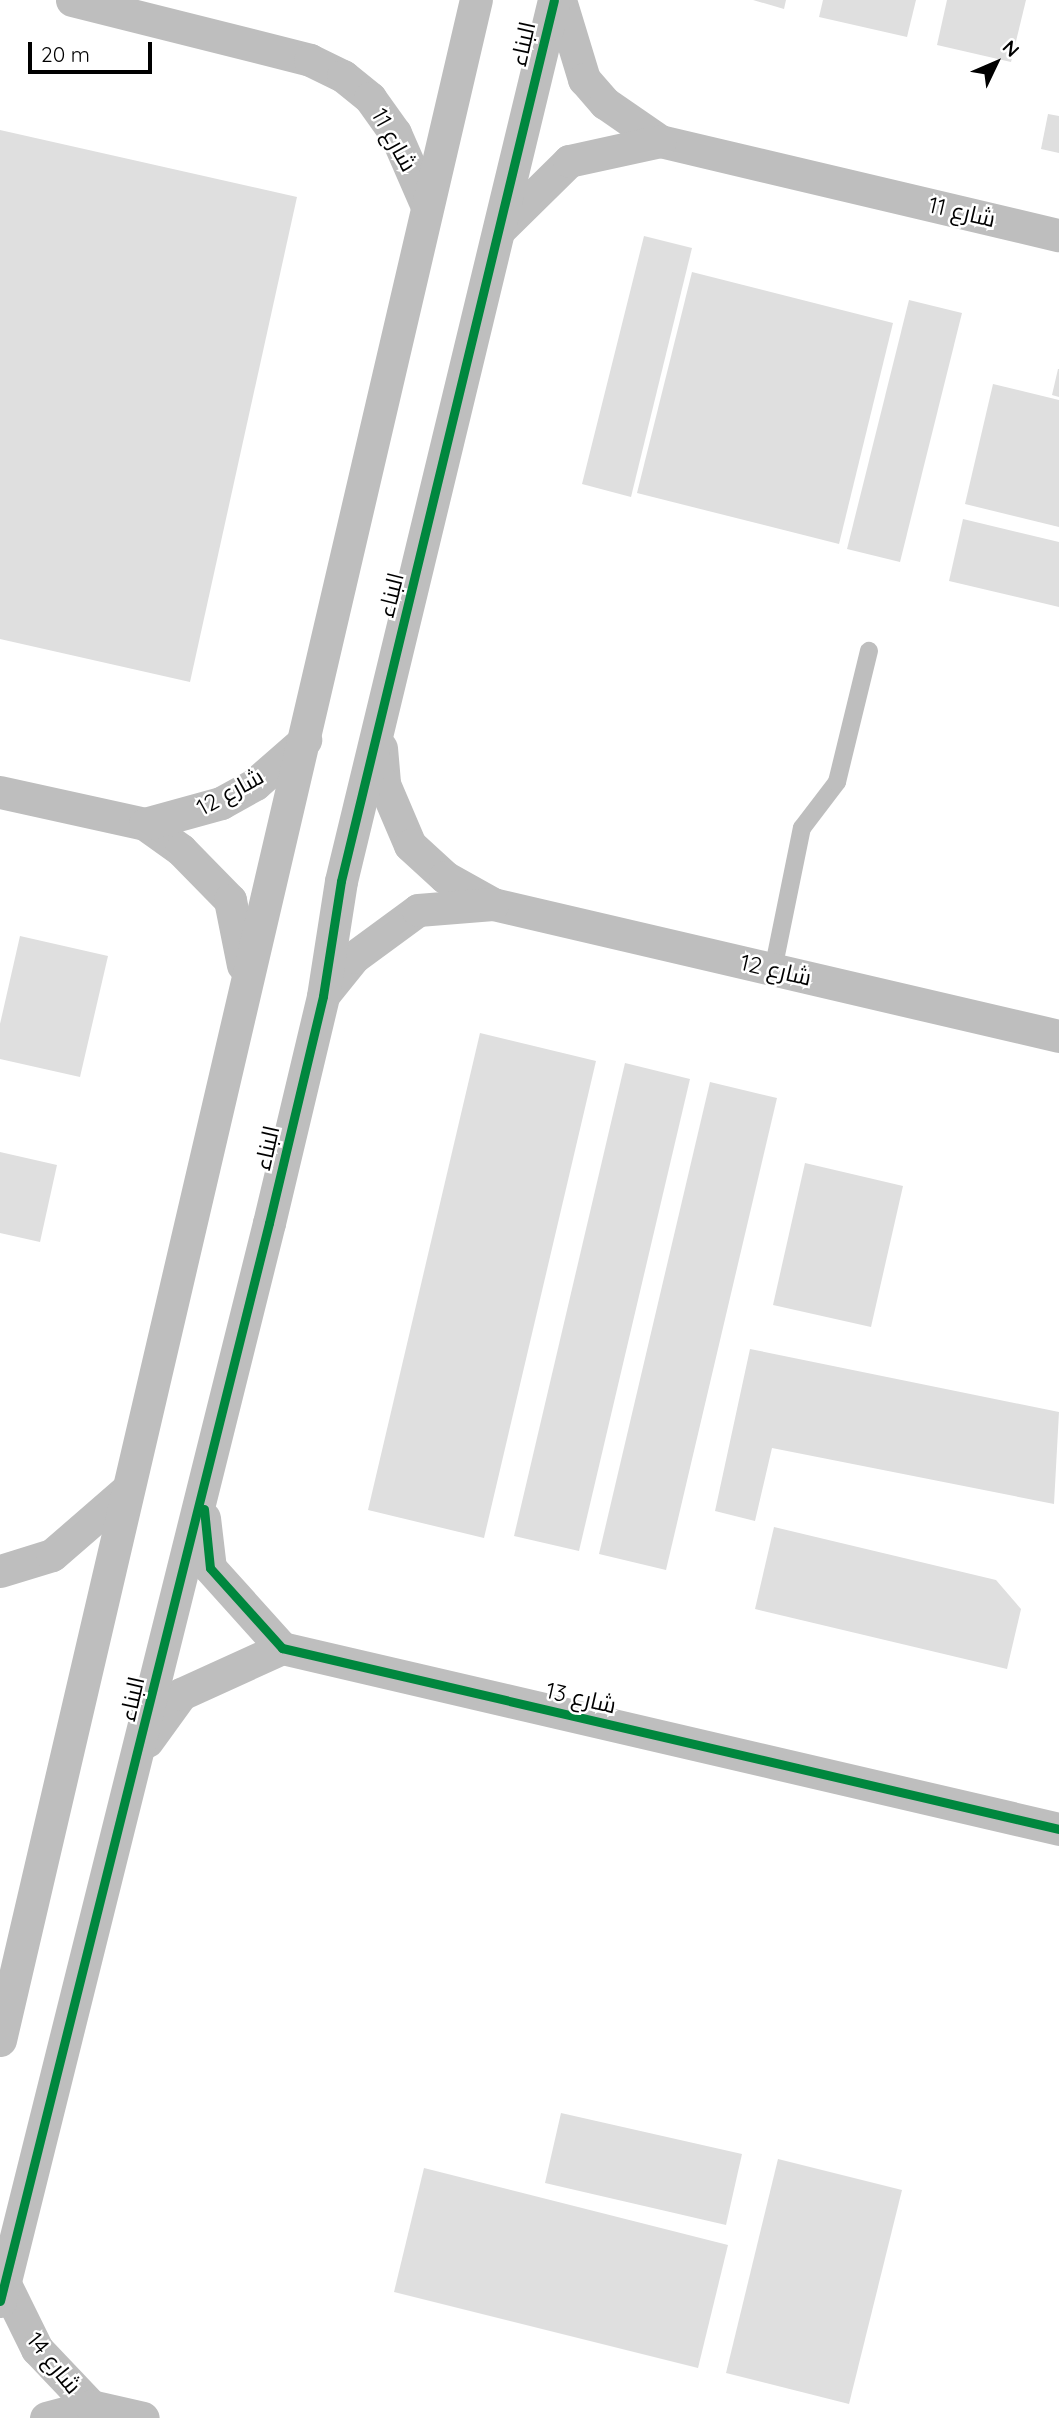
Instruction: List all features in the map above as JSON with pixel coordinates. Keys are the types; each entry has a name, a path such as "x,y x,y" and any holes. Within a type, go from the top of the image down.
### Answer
{"street":[{"name":"شارع 11","path":"72,0 310,60 343,76 370,98 395,133 426,204"},
{"path":"0,2040 245,980 305,740 426,204 476,0"},
{"name":"البناء","path":"2,2290 140,1751 323,996 341,881 554,0"},
{"name":"شارع 11","path":"560,0 584,79 605,103 660,141 1059,234"},
{"name":"شارع 11","path":"498,231 569,161 660,141"},
{"name":"شارع 12","path":"379,728 384,784 410,845 445,877 493,904 1059,1036"},
{"name":"شارع 12","path":"145,824 220,803 255,784 305,740"},
{"name":"شارع 12","path":"0,792 145,824 204,868 230,900 245,980"},
{"name":"شارع 12","path":"323,996 354,957 418,910 493,904"},
{"path":"140,1751 181,1694 282,1648 209,1568 203,1484"},
{"path":"0,1571 52,1555 126,1491"},
{"name":"شارع 13","path":"282,1648 1059,1829"},
{"name":"شارع 14","path":"2,2290 37,2349 91,2406"},
{"name":"شارع 14","path":"46,2418 91,2406 143,2418"}],"lane":[{"path":"773,970 802,828 837,782 869,651"}],"building":[{"path":"753,0 786,0 784,9"},
{"path":"823,0 916,0 907,37 819,17"},
{"path":"947,0 1026,0 1011,62 937,45"},
{"path":"1048,114 1059,116 1059,153 1041,149"},
{"path":"0,130 297,197 190,682 0,639"},
{"path":"644,236 692,248 631,497 582,484"},
{"path":"692,272 893,323 839,544 637,493"},
{"path":"909,300 962,313 900,562 847,549"},
{"path":"1059,369 1059,397 1052,395"},
{"path":"993,384 1059,400 1059,527 965,504"},
{"path":"963,519 1059,542 1059,607 949,581"},
{"path":"20,936 108,956 80,1077 0,1059 0,1024"},
{"path":"480,1033 596,1061 484,1538 368,1510"},
{"path":"625,1063 690,1079 579,1551 514,1536"},
{"path":"710,1082 777,1098 666,1570 599,1554"},
{"path":"0,1152 57,1165 40,1242 0,1233"},
{"path":"805,1163 903,1186 871,1327 773,1305"},
{"path":"750,1349 1059,1412 1054,1504 772,1448 755,1521 715,1511"},
{"path":"774,1527 996,1580 1021,1609 1007,1669 755,1609"},
{"path":"561,2113 742,2154 726,2225 545,2183"},
{"path":"778,2159 902,2190 849,2404 726,2373"},
{"path":"424,2168 728,2245 698,2368 394,2292"}],"cycle path":[{"path":"0,2301 269,1223 323,996 341,881 554,0"},
{"path":"204,1509 210,1568 282,1648 1059,1829"}]}
